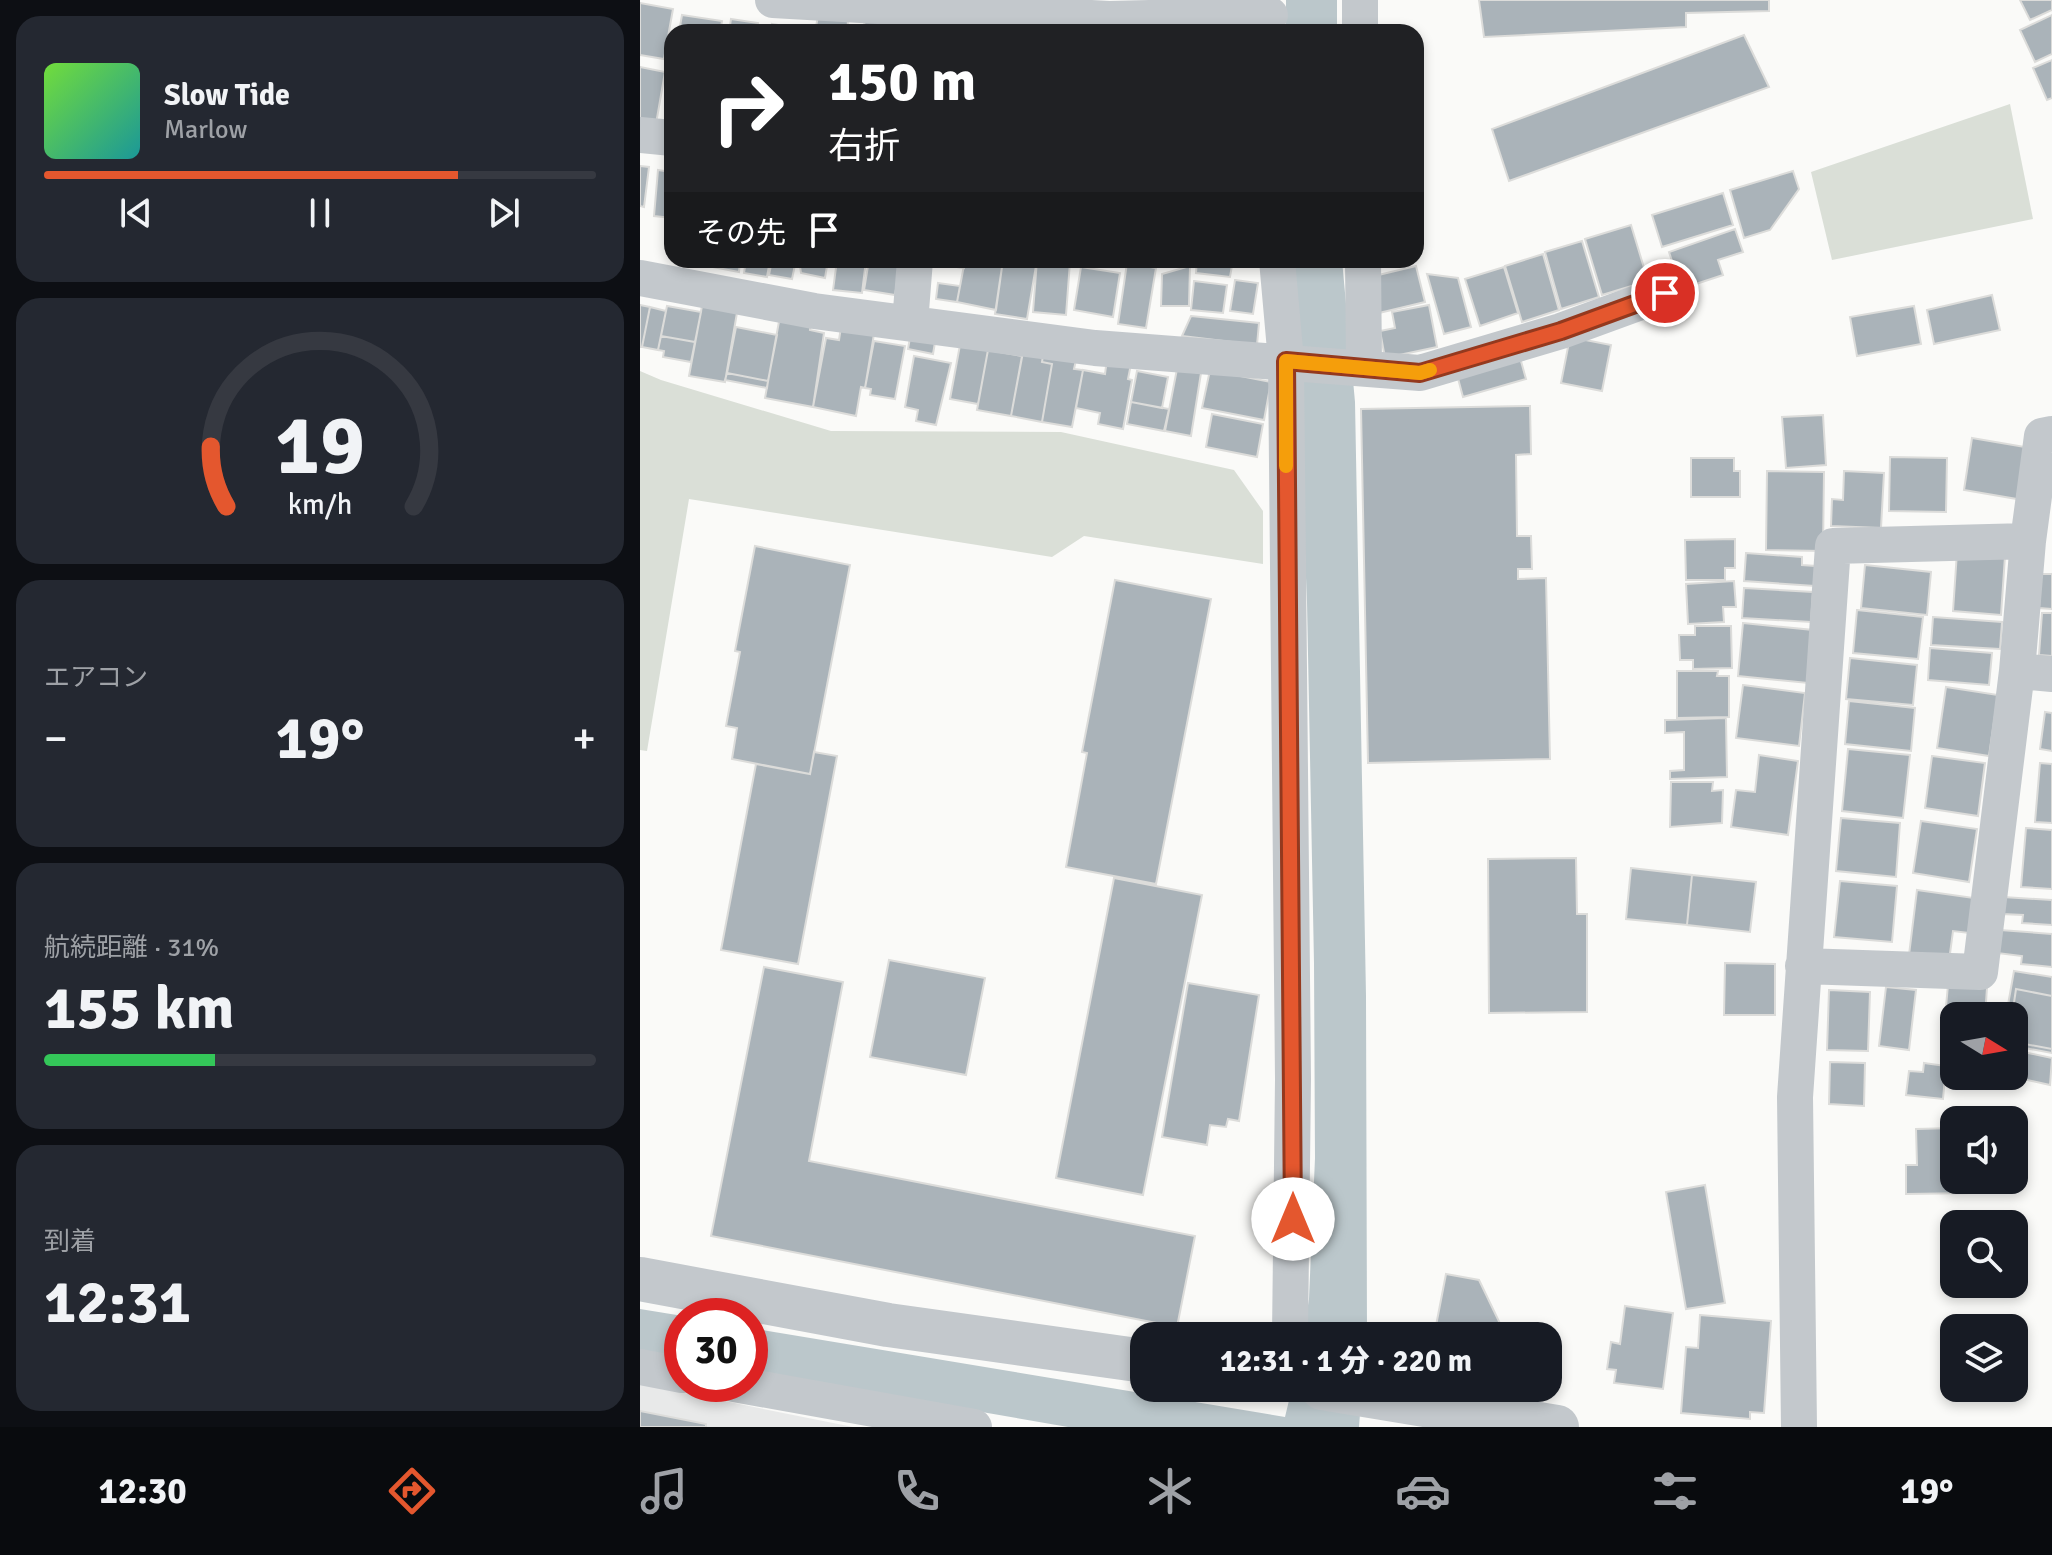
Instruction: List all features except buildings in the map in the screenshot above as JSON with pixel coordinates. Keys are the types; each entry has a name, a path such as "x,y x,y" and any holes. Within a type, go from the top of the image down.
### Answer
{"street":[{"path":"773,0 927,14 1109,19 1270,16"},
{"path":"1360,0 1360,24"},
{"path":"640,135 664,137"},
{"path":"910,323 914,268"},
{"path":"1278,268 1286,361 1293,1079 1290,1322"},
{"path":"1363,268 1364,366"},
{"path":"640,278 814,311 1095,348 1364,366 1420,373 1561,331 1665,293"},
{"path":"1803,966 1980,972 2035,672 2028,541 2042,436 2052,434"},
{"path":"1799,1427 1795,1097 1833,546 2028,541"},
{"path":"640,1279 888,1325 1130,1359"},
{"path":"640,1367 664,1372"},
{"path":"768,1390 974,1427"},
{"path":"1402,1402 1557,1427"}],"shaded area":[{"path":"1286,0 1337,0 1337,24 1286,24"},
{"path":"2010,104 2033,219 1832,260 1811,172"},
{"path":"1293,268 1343,268 1355,402 1366,996 1367,1322 1305,1322 1315,1158 1307,602"},
{"path":"640,371 831,431 1061,432 1234,470 1263,511 1263,564 1084,536 1052,557 689,499 647,751 640,750"},
{"path":"640,1309 664,1313 664,1357 640,1353"},
{"path":"768,1331 1130,1391 1130,1402 1195,1402 1285,1417 1289,1402 1361,1402 1359,1427 1068,1427 768,1375"},
{"path":"640,1384 664,1389 664,1402 729,1402 853,1427 640,1427"}],"slow traffic":[{"path":"1286,466 1286,361 1420,373 1430,370"}],"route":[{"path":"1293,1219 1286,361 1420,373 1561,331 1665,293"}]}
